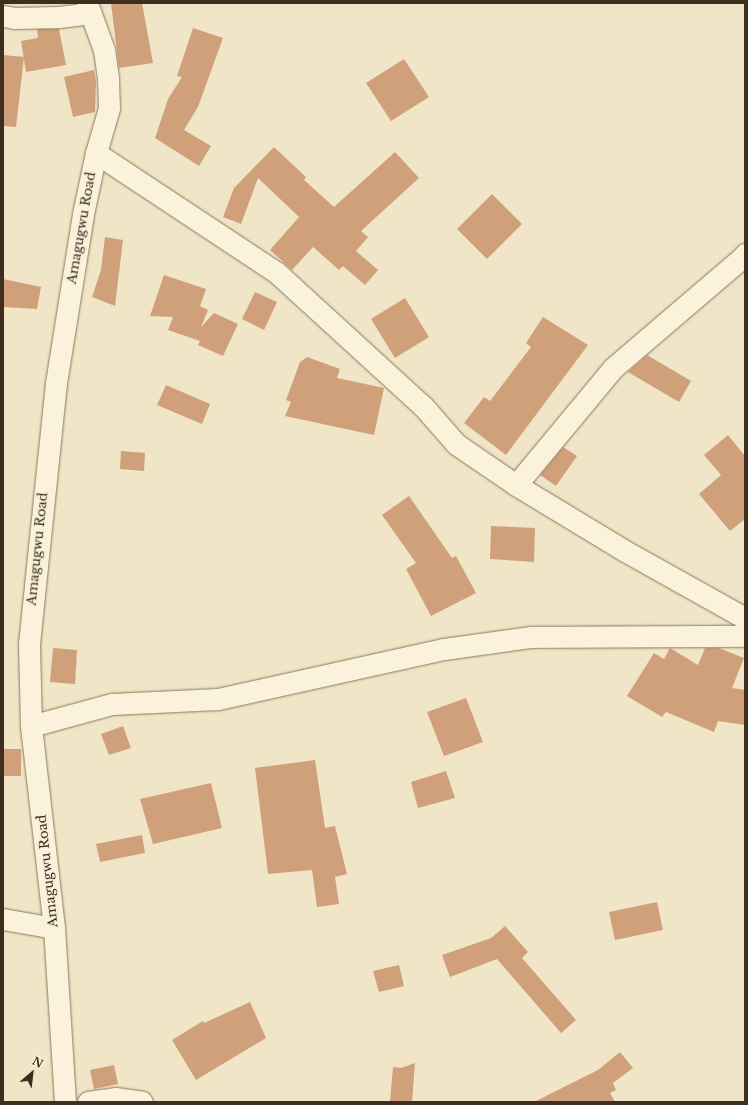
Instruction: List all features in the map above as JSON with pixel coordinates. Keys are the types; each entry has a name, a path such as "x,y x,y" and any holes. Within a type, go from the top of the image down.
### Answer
{"street":[{"path":"3,16 14,18 59,17 89,8"},
{"name":"Amagugwu Road","path":"65,1102 54,928 31,726 29,644 54,407 83,214 96,154 109,108 108,78 104,50 89,8"},
{"path":"96,154 276,272 423,406 456,444 516,485 625,552 745,618"},
{"path":"516,485 613,368 745,254"},
{"path":"31,726 112,704 218,699 437,650 511,639 562,636 745,636"},
{"path":"3,919 54,928"},
{"path":"88,1102 115,1098 142,1102"}],"building":[{"path":"111,3 142,3 153,63 119,68"},
{"path":"193,28 223,38 198,107 184,130 211,146 199,166 155,138 168,99 182,77 177,76"},
{"path":"37,29 59,29 66,65 26,72 21,41 38,38"},
{"path":"3,55 24,57 16,127 3,126"},
{"path":"404,59 429,97 391,121 366,83"},
{"path":"94,70 96,81 95,112 73,117 64,77"},
{"path":"274,147 306,177 304,180 334,207 395,152 419,178 361,231 368,237 356,251 378,270 365,285 343,266 339,270 313,247 292,270 270,250 299,217 258,178 241,224 223,217 234,188"},
{"path":"492,194 522,224 487,259 457,229"},
{"path":"105,237 123,240 115,306 92,297 101,270"},
{"path":"164,275 206,289 200,306 208,310 201,327 214,313 238,324 223,356 198,345 200,341 168,330 173,317 150,316"},
{"path":"3,279 41,287 37,309 3,307"},
{"path":"255,292 277,302 264,330 242,319"},
{"path":"405,298 429,337 395,358 371,319"},
{"path":"543,317 588,345 506,455 464,423 484,397 490,401 531,347 526,343"},
{"path":"647,355 691,381 679,402 628,372"},
{"path":"307,357 340,369 337,378 384,388 374,435 285,416 291,402 286,400 300,362"},
{"path":"166,385 210,404 202,424 157,405"},
{"path":"728,435 745,456 745,519 730,531 699,494 721,475 704,455"},
{"path":"563,447 577,456 556,486 540,475"},
{"path":"121,451 145,453 144,471 120,469"},
{"path":"409,496 452,558 456,556 476,593 431,616 406,569 416,563 382,515"},
{"path":"491,526 535,528 534,562 490,559"},
{"path":"53,648 77,650 75,684 50,682"},
{"path":"670,648 698,665 705,648 719,648 744,658 732,688 745,690 745,725 718,721 714,732 666,712 662,717 627,696 654,653 664,659"},
{"path":"466,698 483,742 444,756 427,712"},
{"path":"123,726 131,748 109,755 101,734"},
{"path":"3,749 21,749 21,776 3,776"},
{"path":"315,760 325,828 335,826 347,874 335,877 339,904 317,907 312,870 268,874 255,768"},
{"path":"446,771 455,798 418,808 411,782"},
{"path":"211,783 222,828 153,844 140,799"},
{"path":"142,835 145,853 100,862 96,844"},
{"path":"657,902 663,930 615,940 609,912"},
{"path":"505,926 528,952 522,958 576,1020 561,1033 497,959 450,977 442,955 491,938"},
{"path":"399,965 404,986 379,992 373,971"},
{"path":"250,1002 266,1038 196,1080 172,1040 203,1021 204,1023"},
{"path":"620,1052 633,1068 613,1083 616,1090 610,1093 615,1102 534,1102 598,1070"},
{"path":"415,1063 412,1102 390,1102 393,1067 401,1068"},
{"path":"114,1065 118,1084 94,1089 90,1070"}]}
